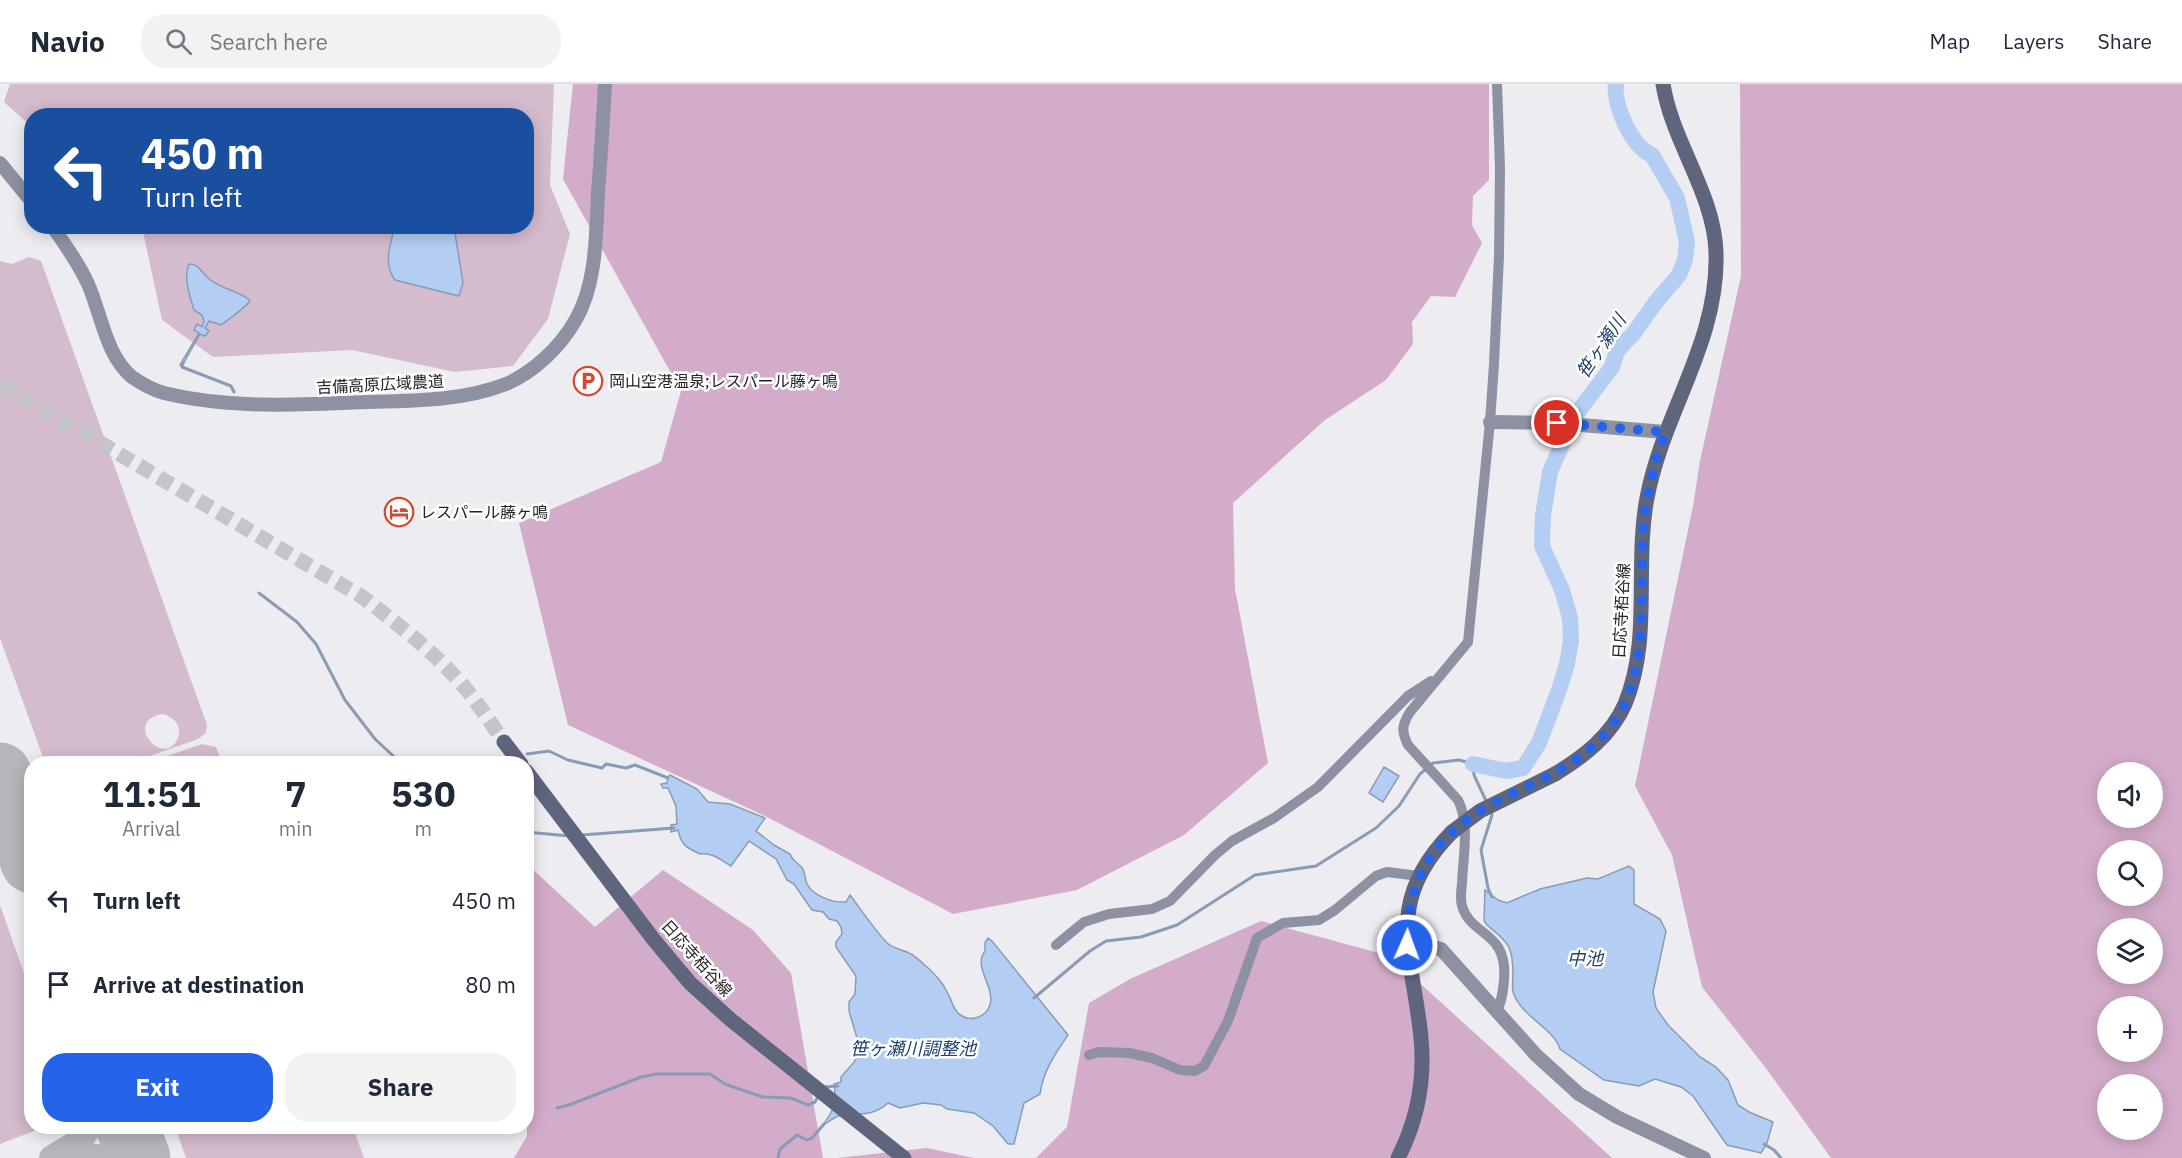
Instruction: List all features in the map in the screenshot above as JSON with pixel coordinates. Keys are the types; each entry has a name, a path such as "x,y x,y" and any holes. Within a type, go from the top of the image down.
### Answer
{"main road":[{"name":"日応寺栢谷線","path":"1398,1158 1413,1121 1422,1074 1421,1039 1407,945 1409,906 1419,876 1431,855 1452,832 1480,811 1555,774 1576,761 1600,740 1623,708 1630,691 1639,639 1646,501 1665,432 1703,342 1716,286 1716,249 1710,218 1679,138 1665,98 1663,84"},
{"path":"504,742 515,756"},
{"name":"日応寺栢谷線","path":"534,781 683,975 730,1020 904,1158"}],"street":[{"name":"吉備高原広域農道","path":"57,234 87,282 110,344 120,363 130,375 163,393 256,404 306,404 425,400 479,392 507,383 529,370 550,354 576,319 587,289 595,250 605,84"},
{"path":"1497,84 1500,168 1499,256 1491,422 1468,642 1402,724 1407,746 1458,800 1461,807 1464,834 1461,902 1468,917 1498,945 1503,956 1502,1000 1497,1011"},
{"path":"0,163 24,192"},
{"path":"1491,422 1557,423 1665,432"},
{"path":"1056,945 1084,922 1109,914 1152,909 1170,901 1232,841 1274,818 1318,787 1408,696 1442,675"},
{"path":"1089,1055 1098,1052 1129,1053 1152,1058 1180,1070 1196,1071 1204,1066 1228,1021 1257,938 1283,923 1319,920 1335,910 1376,876 1387,872 1419,876"},
{"path":"1407,945 1426,945 1441,949 1536,1055 1579,1094 1617,1117 1704,1158"}],"shaded area":[{"path":"10,84 554,84 550,185 570,234 548,319 513,366 455,372 352,350 213,357 162,320 144,234 534,234 534,108 24,108 24,120 4,102"},
{"path":"573,84 1489,84 1489,180 1473,196 1472,225 1482,243 1455,297 1431,296 1412,322 1413,344 1386,380 1325,420 1233,503 1235,589 1268,763 1184,835 1077,890 953,914 767,817 568,725 519,523 661,462 681,391 563,179"},
{"path":"1740,84 2182,84 2182,1158 1831,1158 1765,1067 1702,987 1672,855 1635,786 1693,506 1700,461 1741,276"},
{"path":"29,257 41,261 207,725 206,733 198,739 150,756 42,756 0,638 0,261 12,264","holes":["162,714 173,719 179,729 178,738 172,746 164,749 156,746 146,733 146,725 151,718"]},
{"path":"202,744 216,747 219,756 167,756"},
{"path":"534,870 595,927 663,870 753,930 791,973 823,1158 514,1158 527,1134 534,1134"},
{"path":"0,905 24,973 24,1134 26,1134 0,1144"},
{"path":"1261,921 1390,956 1612,1158 1036,1158 1067,1127 1089,1003 1130,979"},
{"path":"177,1134 355,1134 364,1158 186,1158"},
{"path":"927,1148 974,1158 837,1158"}],"water":[{"path":"393,234 455,234 463,283 459,296 395,280 388,261"},
{"path":"189,264 198,267 213,282 250,301 221,325 209,321 205,328 209,331 205,336 200,334 182,366 180,365 199,333 194,330 197,324 202,327 204,321 202,315 194,310 189,293 187,269"},
{"path":"1384,767 1399,776 1383,802 1369,793"},
{"name":"笹ヶ瀬川調整池","path":"670,775 697,789 708,802 730,804 765,818 756,831 790,854 803,869 807,884 814,892 824,898 846,902 850,895 887,942 913,955 933,973 944,986 957,1012 965,1018 982,1015 987,1011 990,1003 991,996 981,965 985,943 988,938 992,941 1068,1035 1047,1070 1040,1094 1024,1103 1014,1144 1008,1144 993,1126 974,1113 923,1103 900,1108 888,1103 870,1113 838,1116 822,1126 834,1106 834,1084 841,1082 841,1077 855,1061 857,1038 849,1011 849,1002 855,994 856,976 836,947 836,942 842,934 841,927 837,921 829,919 823,912 812,910 794,884 787,880 776,859 749,841 731,866 716,857 700,854 685,845 678,830 671,832 671,825 677,824 676,806 668,788 663,788 661,784 667,783"},
{"name":"中池","path":"1629,866 1634,870 1634,904 1660,919 1666,931 1653,992 1656,1008 1668,1025 1700,1057 1716,1067 1728,1080 1738,1105 1773,1122 1767,1143 1761,1153 1727,1145 1693,1096 1681,1087 1655,1079 1639,1086 1604,1080 1560,1049 1551,1035 1517,1001 1513,992 1513,964 1510,950 1504,940 1484,920 1485,890 1498,900 1507,903 1540,889 1587,878 1598,879"}],"waterway":[{"name":"笹ヶ瀬川","path":"1473,764 1506,771 1523,768 1539,743 1560,687 1571,641 1570,618 1562,590 1542,546 1543,515 1550,472 1574,417 1612,367 1617,351 1679,275 1685,260 1687,242 1677,198 1652,155 1645,151 1631,135 1625,124 1618,103 1616,84"},
{"path":"183,363 182,367 231,386 234,392"},
{"path":"259,593 297,622 316,644 345,700 375,739 393,756"},
{"path":"527,754 549,751 568,760 602,768 606,764 626,768 635,765 668,778"},
{"name":"笹ヶ瀬川","path":"1430,766 1433,763 1459,760 1473,764 1474,775 1487,803"},
{"path":"1034,998 1090,951 1106,941 1141,937 1177,925 1255,875 1316,866 1376,828 1399,806 1425,770"},
{"path":"1491,812 1481,850 1488,888 1492,897"},
{"path":"582,835 674,828"},
{"path":"534,833 569,836"},
{"path":"557,1108 641,1077 657,1074 710,1074 725,1084 763,1097 791,1098 808,1105 815,1102 819,1095"},
{"path":"824,1087 838,1086"},
{"path":"778,1158 780,1149 797,1135 807,1140 812,1138 824,1124"},
{"path":"1764,1144 1781,1158"}],"taxiway":[{"path":"52,1158 75,1144 84,1134"},
{"path":"57,1156 78,1154 103,1158"}],"runway":[{"path":"0,774 24,840"},
{"path":"130,1134 139,1158"}],"tunnel":[{"path":"0,384 361,596 442,663 471,695 504,742"}],"place":[{"name":"岡山空港温泉;レスパール藤ヶ鳴","path":"588,381"},
{"name":"レスパール藤ヶ鳴","path":"399,512"}],"route":[{"path":"1407,945 1407,922 1413,893 1419,876 1441,842 1480,811 1555,774 1576,761 1600,740 1614,723 1630,691 1638,655 1646,501 1665,432 1557,423"}]}
